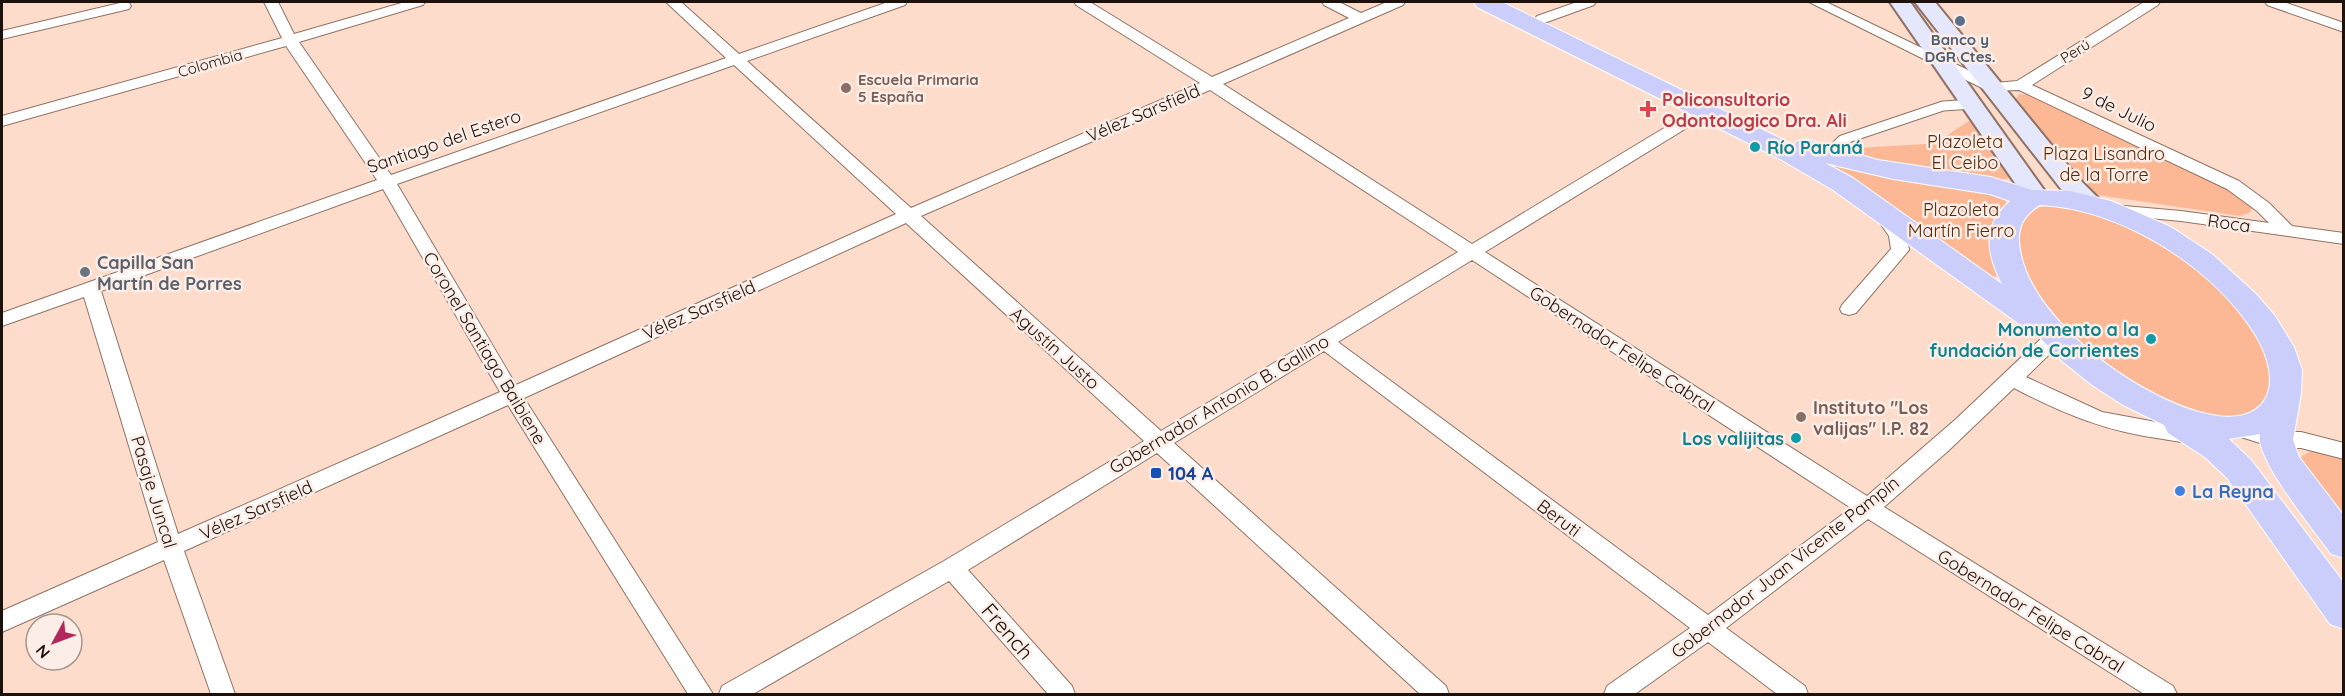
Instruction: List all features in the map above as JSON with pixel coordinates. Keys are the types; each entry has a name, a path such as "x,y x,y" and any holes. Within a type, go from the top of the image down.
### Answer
{"main road":[{"path":"1485,2 1705,110 1789,153 1843,184 2051,332 2119,386 2218,449 2240,469 2343,614"},
{"path":"1506,2 1795,142 1827,155 1879,168 2000,188 2033,198 2068,198 2102,206"},
{"path":"1900,2 1973,104 2033,198"},
{"path":"1925,2 2070,184 2102,206 2163,234 2190,252 2224,278 2248,303 2268,329 2282,357 2288,384 2276,440 2284,462 2343,544"},
{"path":"2033,198 2011,216 2003,230 2003,247 2007,262 2024,297 2051,332"},
{"path":"2154,407 2199,425 2232,427 2267,419 2283,405"}],"street":[{"name":"Coronel Santiago Baibiene","path":"271,2 290,40 387,182 512,395 701,694"},
{"name":"Colombia","path":"2,121 418,2"},
{"name":"Agustín Justo","path":"673,2 1437,694"},
{"name":"Santiago del Estero","path":"2,320 900,2"},
{"name":"Gobernador Felipe Cabral","path":"1081,2 1472,251 1868,508 2164,694"},
{"path":"1329,2 1361,19"},
{"name":"Vélez Sarsfield","path":"2,622 907,216 1398,2"},
{"path":"1542,19 1589,2"},
{"path":"1816,2 1993,88"},
{"name":"Perú","path":"1993,88 2021,85 2153,2"},
{"path":"2272,2 2343,28"},
{"path":"2,35 124,6"},
{"name":"9 de Julio","path":"2021,85 2233,186 2263,207 2287,231"},
{"name":"Gobernador Antonio B. Gallino","path":"731,694 952,568 1705,110"},
{"name":"Roca","path":"2102,206 2343,239"},
{"path":"1849,309 1900,250 1898,236 1880,210"},
{"name":"Pasaje Juncal","path":"91,289 171,547 222,694"},
{"name":"Gobernador Juan Vicente Pampín","path":"1616,694 1868,508 2013,379 2051,332"},
{"name":"Beruti","path":"1323,341 1796,694"},
{"path":"2013,379 2057,402 2096,418 2132,427 2198,435"},
{"path":"2232,427 2276,440 2301,440 2343,451"},
{"name":"French","path":"952,568 1063,694"}],"lane":[{"path":"1827,155 1835,144 1848,138 1943,106 1973,104"}],"green space":[{"name":"Plaza Lisandro de la Torre","path":"2019,94 2033,95 2235,189 2254,206 2249,213 2240,216 2091,194 2082,188 2015,101"},
{"name":"Plazoleta El Ceibo","path":"1969,121 1975,123 2009,173 2009,178 2002,180 1986,178 1875,161 1854,150 1925,144 1946,136"},
{"name":"Plazoleta Martín Fierro","path":"1822,160 1999,195 2006,201 2007,207 1997,276 1991,278 1819,162"},
{"path":"2071,205 2168,244 2244,311 2275,373 2265,403 2250,414 2225,417 2199,414 2174,407 2098,362 2038,302 2015,251 2020,224 2026,215 2040,207"},
{"path":"2311,451 2343,458 2343,527 2298,464 2302,456"}],"place":[{"name":"Banco y DGR Ctes.","path":"1960,21"},
{"name":"Escuela Primaria 5 España","path":"846,88"},
{"name":"Policonsultorio Odontologico Dra. Ali","path":"1648,109"},
{"name":"Río Paraná","path":"1755,147"},
{"name":"Capilla San Martín de Porres","path":"85,272"},
{"name":"Monumento a la fundación de Corrientes","path":"2151,339"},
{"name":"Instituto \"Los valijas\" I.P. 82","path":"1801,417"},
{"name":"Los valijitas","path":"1796,438"},
{"name":"104 A","path":"1156,473"},
{"name":"La Reyna","path":"2180,491"}]}
